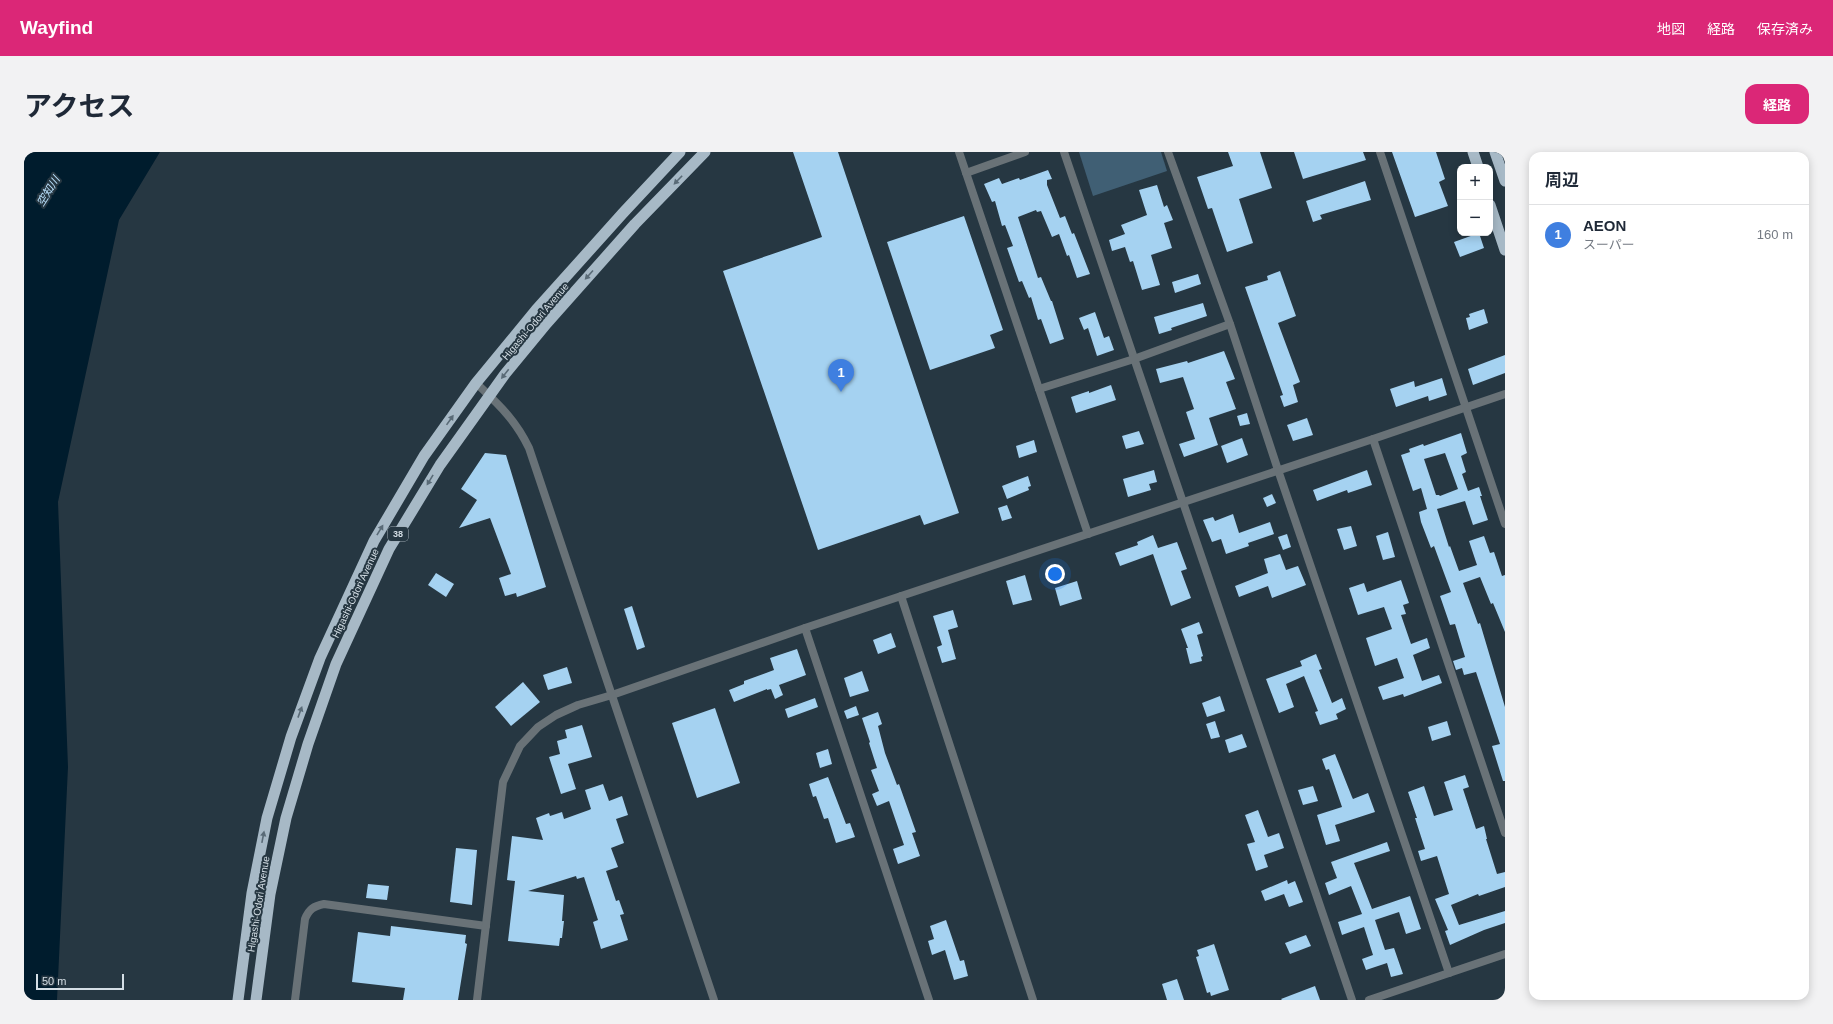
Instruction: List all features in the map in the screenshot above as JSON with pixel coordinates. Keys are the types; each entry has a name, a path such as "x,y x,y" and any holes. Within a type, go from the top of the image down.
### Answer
{"highway":[{"name":"Higashi-Odori Avenue","path":"238,1000 252,893 267,818 291,737 320,658 374,541 424,456 476,383 623,212 680,152"},
{"name":"Higashi-Odori Avenue","path":"256,1000 270,894 286,818 308,744 336,664 389,549 440,464 489,395 552,317 635,224 705,152"},
{"path":"1473,152 1477,164"},
{"path":"1495,152 1505,181"},
{"path":"1493,213 1505,250"}],"street":[{"path":"959,152 1088,534"},
{"path":"966,173 1025,152"},
{"path":"1064,152 1352,1000"},
{"path":"1168,152 1230,324 1448,973"},
{"path":"1380,152 1505,524"},
{"path":"1039,389 1134,359 1230,324"},
{"path":"476,383 519,427 529,448 714,1000"},
{"path":"477,1000 503,782 520,746 538,727 556,715 578,705 612,695 805,628 1505,394"},
{"path":"1373,439 1505,833"},
{"path":"901,596 1034,1000"},
{"path":"805,628 929,1000"},
{"path":"295,1000 305,919 308,911 315,906 324,904 486,926"},
{"path":"1369,1000 1505,954"}],"shaded area":[{"path":"1079,152 1161,152 1167,171 1093,196"}],"water":[{"name":"空知川","path":"24,152 160,152 119,220 58,502 68,767 57,1000 24,1000"}],"building":[{"path":"793,152 838,152 959,513 924,525 920,515 818,550 723,271 822,237"},
{"path":"1228,152 1260,152 1272,188 1239,199 1253,243 1227,252 1212,208 1208,209 1197,177 1233,166"},
{"path":"1294,152 1363,152 1366,160 1303,179"},
{"path":"1392,152 1436,152 1445,179 1439,182 1448,206 1415,217"},
{"path":"1048,170 1052,179 1047,180 1047,185 1060,218 1065,216 1072,234 1074,233 1090,274 1077,278 1069,255 1067,256 1059,234 1052,237 1041,211 1037,212 1036,210 1018,217 1038,278 1041,277 1052,301 1064,339 1050,344 1041,319 1038,320 1031,297 1029,298 1022,281 1019,282 1007,248 1013,246 1005,225 1002,226 995,201 992,202 984,184 999,178 1002,184 1019,178 1020,180"},
{"path":"1365,181 1371,200 1320,215 1322,219 1313,222 1306,201"},
{"path":"1157,185 1164,207 1167,205 1173,220 1164,223 1172,248 1151,255 1160,285 1142,290 1133,261 1130,262 1125,247 1112,251 1109,240 1125,234 1121,225 1147,215 1139,190"},
{"path":"964,216 1003,330 990,335 995,348 930,370 887,242"},
{"path":"1471,236 1480,236 1484,248 1460,257 1454,242"},
{"path":"1280,271 1296,316 1278,323 1300,382 1293,385 1298,402 1284,407 1280,396 1283,395 1245,287 1268,280 1267,276"},
{"path":"1198,274 1201,284 1175,293 1172,282"},
{"path":"1203,303 1207,316 1171,328 1172,330 1159,334 1154,317"},
{"path":"1484,309 1488,323 1469,330 1466,318 1470,317 1469,314"},
{"path":"1095,312 1104,338 1109,336 1114,350 1097,356 1088,328 1084,330 1079,318"},
{"path":"1224,351 1235,379 1226,382 1236,409 1209,418 1218,445 1184,457 1179,444 1195,439 1186,412 1194,409 1183,377 1160,383 1156,369 1187,361 1188,363"},
{"path":"1505,355 1505,373 1473,385 1468,369"},
{"path":"1442,378 1447,395 1429,401 1428,396 1396,407 1390,389 1414,381 1415,387"},
{"path":"1111,385 1116,400 1076,413 1071,397 1089,391 1089,393"},
{"path":"1247,413 1250,424 1240,426 1237,416"},
{"path":"1307,418 1313,435 1293,441 1287,425"},
{"path":"1139,431 1144,444 1126,449 1122,436"},
{"path":"1461,433 1467,453 1461,456 1466,472 1462,474 1468,491 1479,487 1482,496 1480,496 1488,520 1473,525 1465,501 1437,509 1449,547 1450,546 1459,571 1477,565 1469,541 1484,536 1490,553 1494,552 1502,576 1505,575 1505,632 1480,577 1463,583 1478,624 1480,623 1505,707 1505,781 1503,781 1492,746 1500,744 1476,672 1464,675 1462,668 1456,670 1453,661 1465,657 1455,624 1450,625 1440,596 1451,592 1434,546 1431,548 1421,522 1419,512 1427,509 1421,488 1413,491 1401,455 1410,452 1409,449 1423,444 1424,446","holes":["1445,453 1458,489 1440,496 1436,495 1424,459"]},
{"path":"1242,438 1248,455 1227,463 1221,446"},
{"path":"1034,440 1037,452 1019,458 1016,446"},
{"path":"485,453 506,455 546,587 517,597 516,593 505,596 499,578 511,574 490,518 459,528 477,500 461,489"},
{"path":"1154,470 1157,482 1149,484 1151,490 1128,497 1123,479"},
{"path":"1367,470 1372,485 1348,493 1347,490 1317,501 1313,490"},
{"path":"1028,476 1031,486 1028,487 1029,490 1007,499 1002,486"},
{"path":"1272,494 1276,503 1267,507 1263,498"},
{"path":"1007,505 1012,518 1002,521 998,508"},
{"path":"1233,514 1239,533 1270,522 1274,534 1248,543 1249,546 1226,554 1221,539 1212,542 1203,520 1213,517 1215,521"},
{"path":"1351,526 1357,546 1344,550 1337,529"},
{"path":"1388,532 1395,557 1383,560 1376,536"},
{"path":"1287,534 1291,547 1283,550 1278,537"},
{"path":"1153,535 1158,548 1177,542 1187,569 1181,571 1191,598 1171,606 1153,554 1120,566 1115,553 1138,545 1137,542"},
{"path":"1280,554 1286,570 1298,566 1306,585 1272,598 1268,586 1239,597 1235,586 1268,573 1264,559"},
{"path":"436,573 454,584 446,597 428,585"},
{"path":"1025,575 1032,600 1013,605 1006,581"},
{"path":"1401,580 1409,603 1403,605 1406,614 1401,615 1411,644 1427,638 1430,648 1413,655 1422,681 1439,675 1442,683 1404,697 1403,694 1383,700 1378,687 1404,678 1397,658 1375,666 1366,638 1392,629 1384,607 1358,615 1349,588 1364,583 1367,592"},
{"path":"1077,581 1082,599 1060,606 1055,588"},
{"path":"632,606 645,647 637,650 624,609"},
{"path":"953,610 958,627 948,630 956,659 942,663 937,647 942,645 933,616"},
{"path":"1199,622 1203,633 1197,635 1203,656 1201,657 1202,661 1190,664 1186,648 1188,648 1181,629"},
{"path":"891,633 896,647 878,654 873,640"},
{"path":"797,649 806,675 779,685 783,695 775,699 771,689 767,689 734,702 729,690 744,684 744,681 774,670 770,658"},
{"path":"1316,654 1322,669 1319,670 1332,703 1342,698 1346,709 1336,714 1338,719 1320,725 1315,712 1318,711 1304,676 1286,684 1294,707 1279,713 1266,679 1302,666 1300,661"},
{"path":"567,667 572,683 548,690 543,675"},
{"path":"862,671 869,691 850,697 844,678"},
{"path":"523,682 540,702 511,726 495,707"},
{"path":"1220,696 1225,711 1207,717 1202,703"},
{"path":"815,698 818,707 788,718 785,709"},
{"path":"856,706 859,715 847,719 844,711"},
{"path":"715,708 740,783 697,798 672,723"},
{"path":"878,712 882,724 878,726 885,753 897,785 899,784 916,832 912,833 920,856 898,864 893,849 904,845 889,801 877,806 872,794 879,791 871,770 877,768 862,718"},
{"path":"1215,721 1220,737 1211,739 1206,724"},
{"path":"1447,721 1451,735 1432,741 1428,727"},
{"path":"582,725 592,757 568,764 576,789 561,794 549,757 560,754 557,741 567,738 565,730"},
{"path":"1242,734 1247,747 1229,753 1225,740"},
{"path":"828,749 832,764 820,768 816,753"},
{"path":"1335,754 1353,799 1368,793 1375,812 1335,825 1340,841 1326,845 1317,815 1342,807 1329,769 1326,770 1322,759"},
{"path":"1465,775 1469,787 1463,789 1476,829 1484,826 1486,839 1497,874 1505,872 1505,887 1479,896 1478,894 1451,905 1459,925 1505,911 1505,923 1484,930 1450,945 1445,931 1448,930 1435,899 1449,894 1437,856 1421,861 1418,851 1425,849 1408,792 1424,786 1434,816 1453,810 1444,782"},
{"path":"828,777 846,824 850,823 855,837 836,843 828,818 824,819 816,796 813,797 809,784"},
{"path":"603,784 609,801 622,796 628,815 616,819 624,843 611,848 618,867 606,871 616,901 619,900 624,914 620,915 628,940 601,949 593,922 598,920 584,877 577,879 576,876 528,891 564,895 562,921 564,921 562,938 560,938 559,946 508,941 515,881 507,880 512,836 543,840 536,818 549,813 550,816 562,812 564,819 591,809 585,790"},
{"path":"1313,786 1318,801 1303,805 1298,790"},
{"path":"1258,810 1268,837 1279,833 1284,848 1264,855 1268,867 1256,871 1247,844 1255,842 1245,815"},
{"path":"1387,842 1390,851 1354,863 1372,909 1410,896 1421,929 1406,934 1399,912 1375,920 1385,950 1394,948 1403,974 1391,977 1387,963 1366,970 1362,959 1373,955 1364,927 1342,935 1338,922 1362,914 1351,886 1329,895 1325,883 1337,878 1331,862"},
{"path":"456,848 477,850 472,905 450,902"},
{"path":"1287,880 1288,884 1295,881 1303,902 1289,907 1284,894 1265,901 1261,891"},
{"path":"368,884 389,886 387,900 366,898"},
{"path":"946,920 960,961 964,960 968,976 954,980 945,950 932,955 928,941 934,939 930,926"},
{"path":"391,926 466,935 465,943 467,944 458,1000 403,1000 405,988 352,982 358,932 390,936"},
{"path":"1306,935 1311,946 1290,954 1285,943"},
{"path":"1214,944 1229,990 1211,996 1210,992 1207,993 1196,957 1199,956 1197,950"},
{"path":"1177,979 1184,1000 1167,1000 1162,984"},
{"path":"1315,986 1320,1000 1281,999"}],"place":[{"name":"AEON","path":"841,392"}]}
